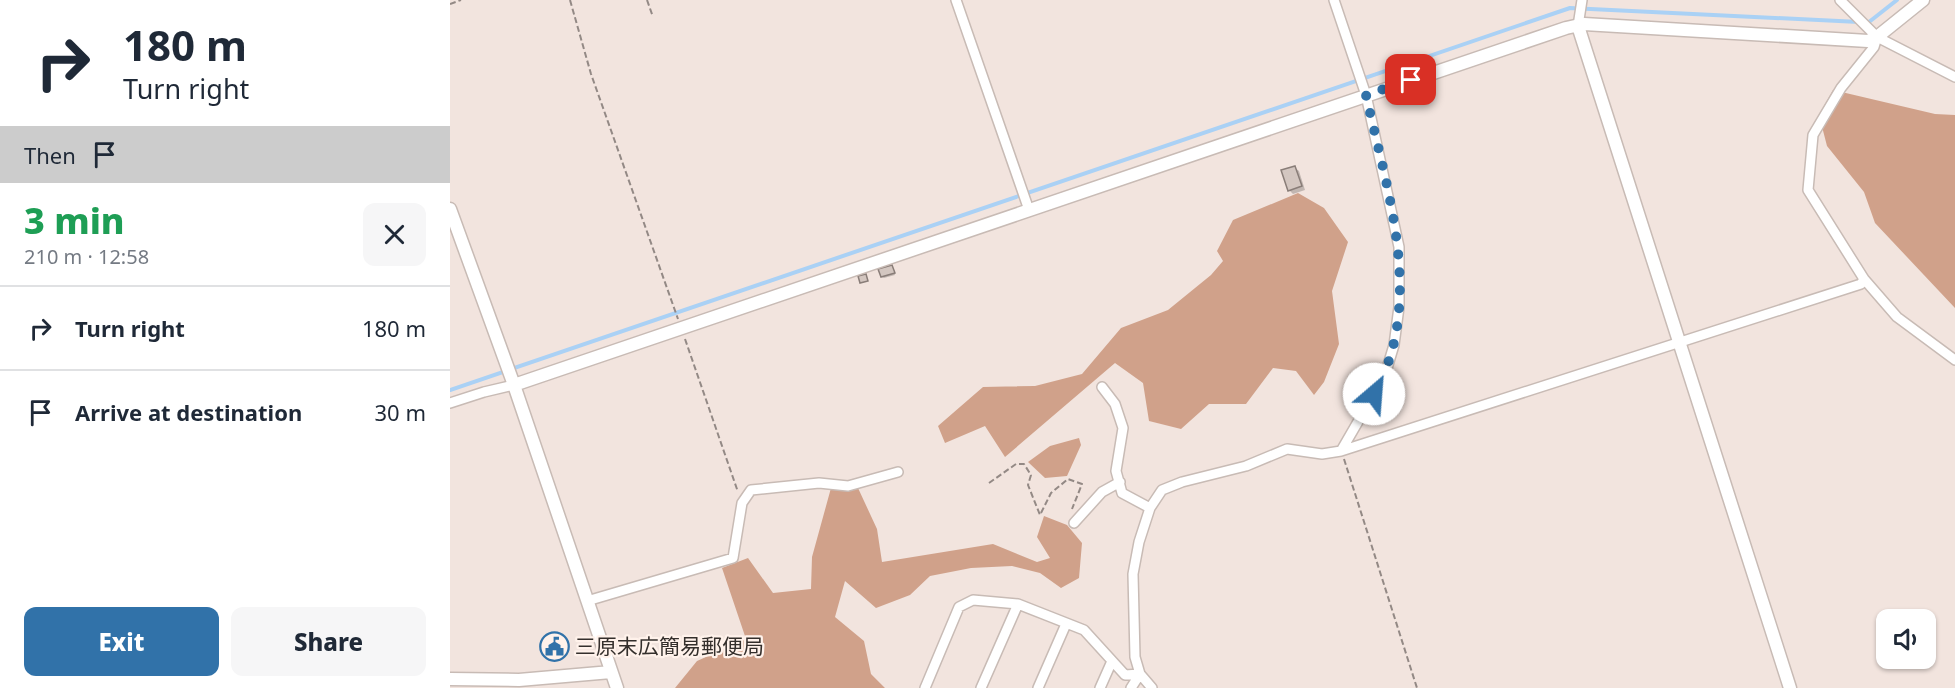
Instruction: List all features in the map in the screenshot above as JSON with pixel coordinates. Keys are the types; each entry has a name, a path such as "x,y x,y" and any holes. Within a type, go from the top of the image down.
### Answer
{"street":[{"path":"956,0 1029,210"},
{"path":"1334,0 1366,95 1399,247 1399,307 1394,345 1384,375 1341,451"},
{"path":"1582,0 1578,22 1790,688"},
{"path":"1839,0 1877,37 1955,77"},
{"path":"450,403 514,385 1566,28 1578,22 1868,41 1877,37 1923,0"},
{"path":"1877,37 1874,47 1841,88 1813,135 1808,190 1864,279 1898,317 1955,360"},
{"path":"450,209 506,362 617,688"},
{"path":"1152,688 1140,674 1135,657 1133,574 1139,542 1150,508 1162,490 1182,482 1246,466 1287,449 1322,454 1341,451 1679,344 1861,284 1864,279"},
{"path":"1102,387 1114,404 1123,428 1116,471 1122,493 1150,508"},
{"path":"587,601 733,558 742,503 751,490 819,483 848,486 898,472"},
{"path":"1074,523 1102,492 1120,482"},
{"path":"925,688 959,607 973,600 1018,604 1084,630 1125,675 1140,674"},
{"path":"981,688 1018,604"},
{"path":"1038,688 1065,624"},
{"path":"1100,688 1112,661"},
{"path":"450,679 519,680 611,672"},
{"path":"1131,688 1140,674"}],"path":[{"path":"450,4 461,0"},
{"path":"570,0 591,74 742,503"},
{"path":"647,0 653,17"},
{"path":"1341,451 1417,688"},
{"path":"989,483 1016,464 1024,464 1031,475 1028,485 1040,515 1051,493 1068,479 1082,484 1074,500 1070,522 1074,523"}],"shaded area":[{"path":"1833,90 1935,114 1955,115 1955,308 1875,223 1864,192 1827,146 1819,115"},
{"path":"1298,193 1324,208 1348,242 1332,291 1339,344 1324,382 1314,395 1296,371 1273,368 1246,404 1209,404 1181,429 1149,421 1143,383 1115,363 1005,457 985,426 945,443 938,426 983,387 1035,386 1082,374 1121,328 1168,310 1211,275 1223,261 1217,251 1233,220"},
{"path":"1079,438 1081,445 1067,476 1045,478 1028,462 1050,446"},
{"path":"831,488 858,488 877,529 882,562 993,544 1037,562 1050,558 1037,537 1044,516 1067,525 1082,543 1079,578 1061,588 1040,573 1012,566 971,568 930,576 910,595 876,608 845,581 835,617 864,641 871,674 885,688 675,688 697,661 746,639 722,568 748,558 773,593 811,589 812,557"}],"building":[{"path":"1295,166 1302,186 1288,191 1281,170"},
{"path":"892,265 895,273 881,277 878,269"},
{"path":"866,274 868,281 860,283 858,276"}],"waterway":[{"path":"1866,22 1897,0"},
{"path":"450,390 1570,8 1859,22"}],"place":[{"name":"三原末広簡易郵便局","path":"554,647"}],"route":[{"path":"1374,394 1384,375 1394,345 1399,307 1399,247 1366,95 1411,80"}]}
